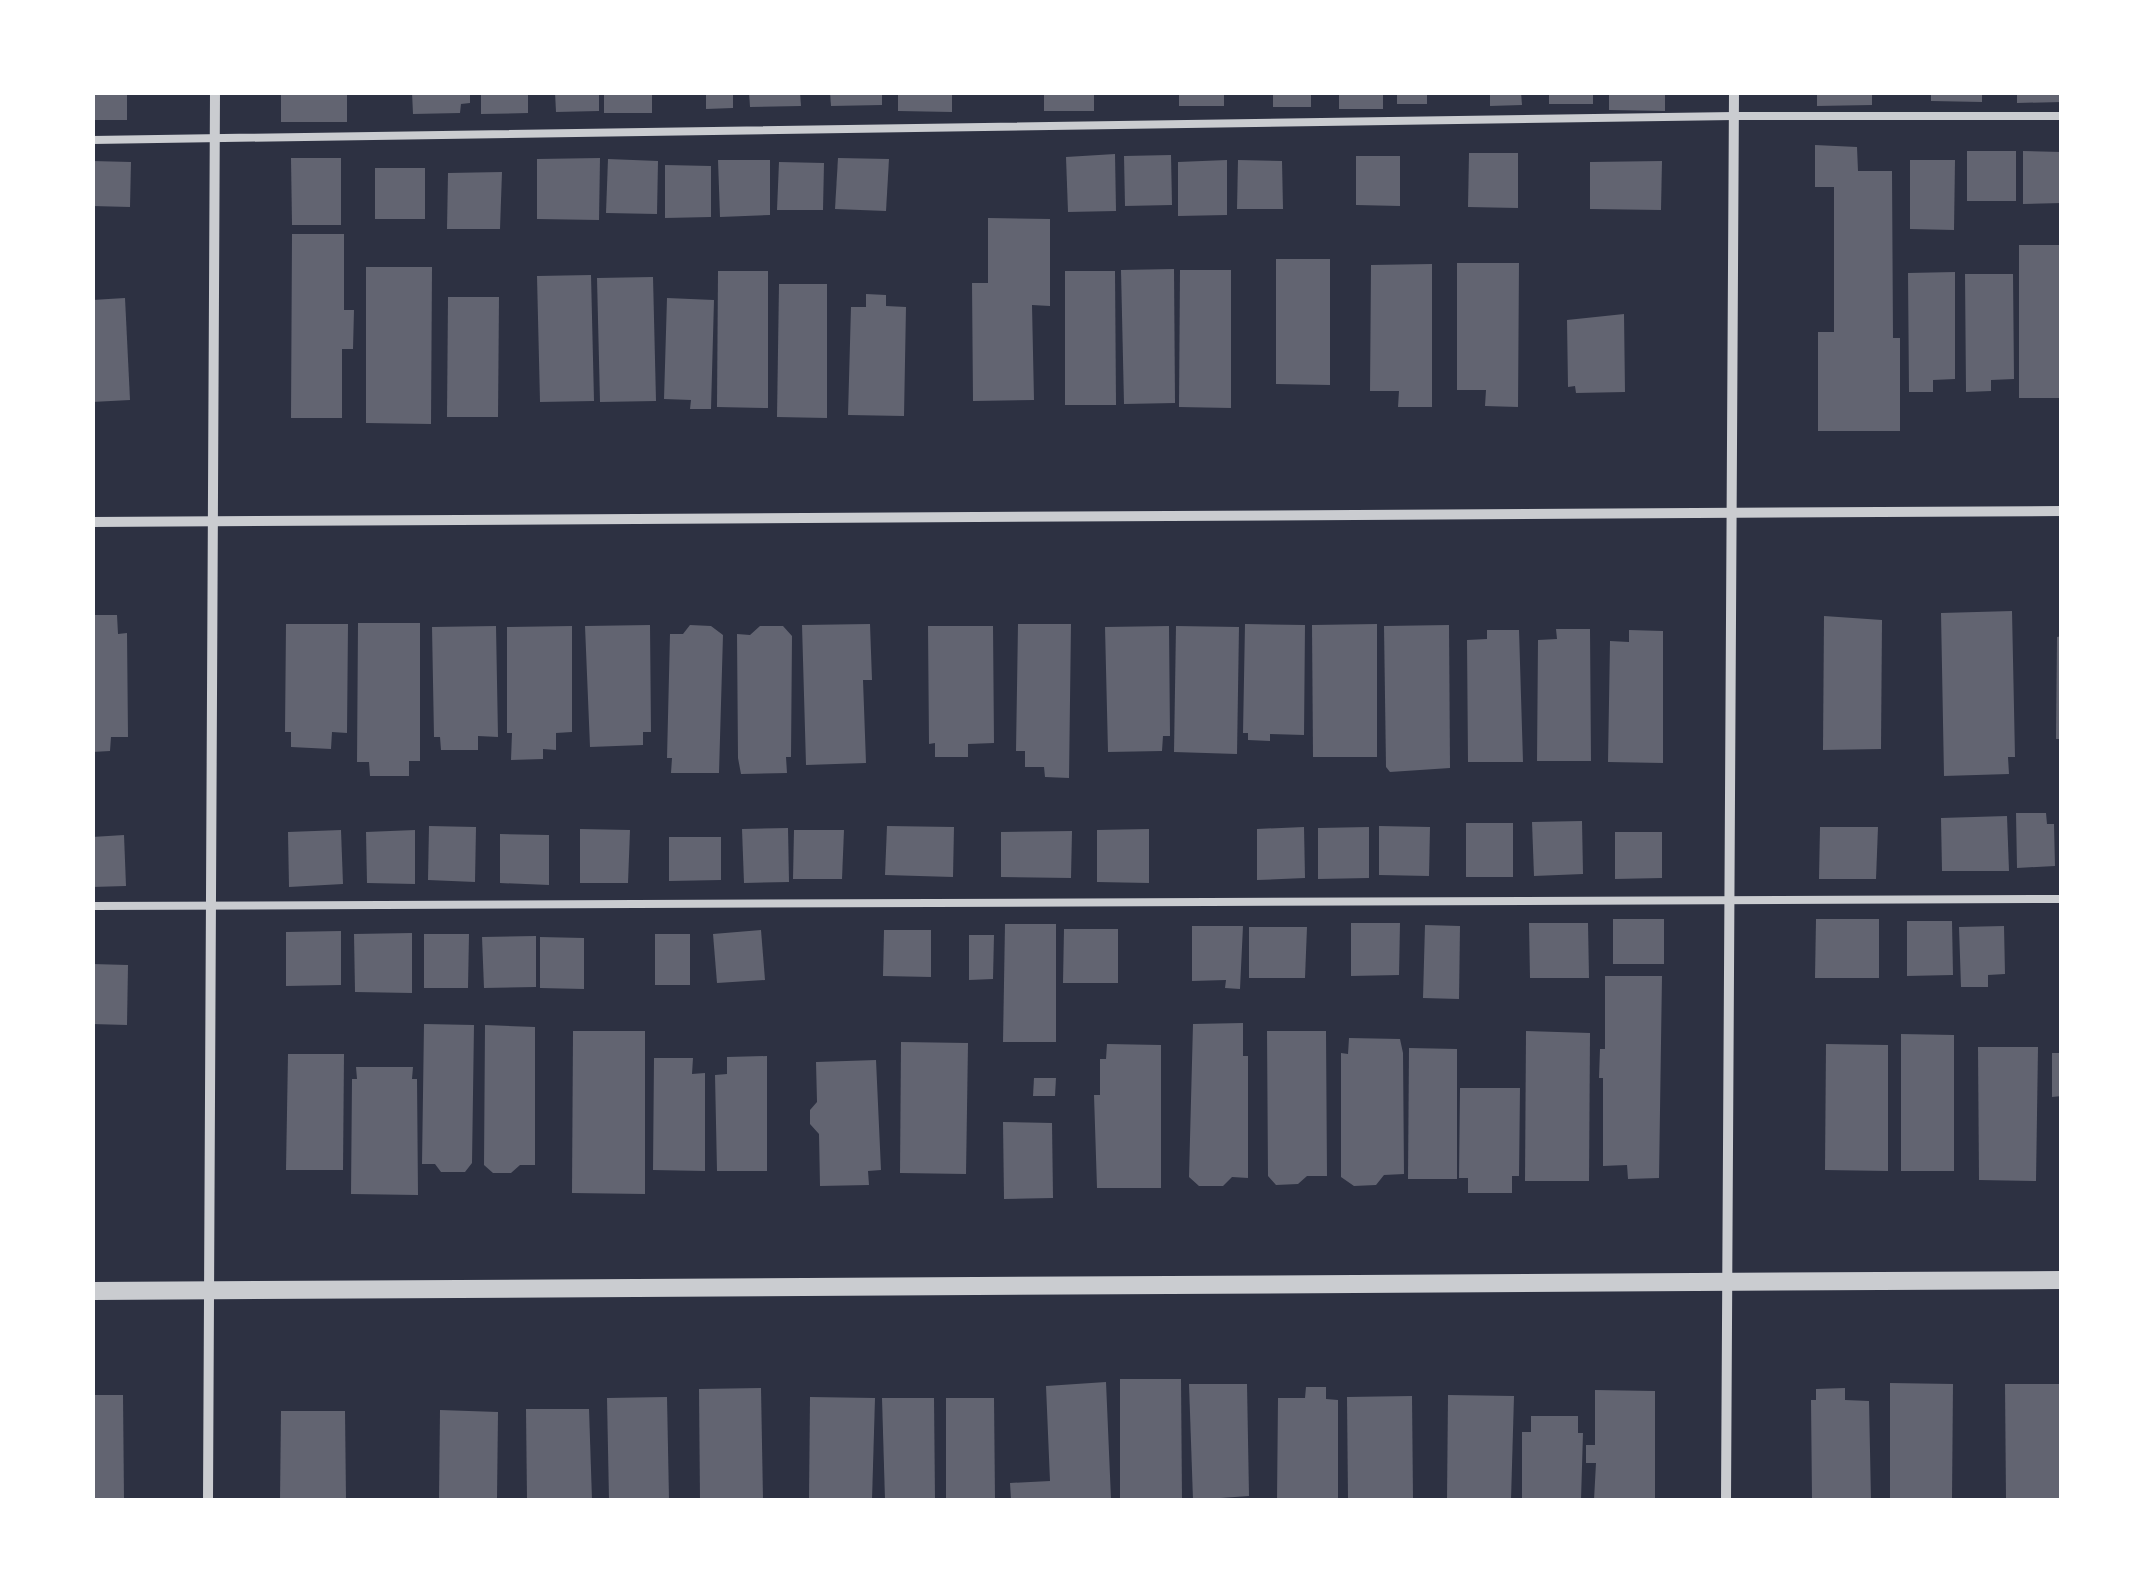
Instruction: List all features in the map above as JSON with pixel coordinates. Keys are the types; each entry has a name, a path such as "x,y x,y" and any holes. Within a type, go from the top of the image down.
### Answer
{"street":[{"path":"208,1500 215,92"},
{"path":"1726,1500 1734,92"},
{"path":"92,522 2062,511"},
{"path":"92,1292 2062,1280"}],"lane":[{"path":"92,140 1734,116 2062,116"},
{"path":"92,906 2062,899"}],"building":[{"path":"92,92 127,92 127,120 92,120"},
{"path":"281,92 347,92 347,122 281,122"},
{"path":"412,92 470,92 470,103 461,104 460,113 413,114"},
{"path":"481,92 528,92 528,113 481,114"},
{"path":"555,92 599,92 599,111 556,112"},
{"path":"604,92 652,92 652,113 604,113"},
{"path":"706,92 733,92 733,108 706,109"},
{"path":"749,92 800,92 801,106 750,107"},
{"path":"830,92 882,92 882,105 831,106"},
{"path":"898,92 952,92 952,112 898,111"},
{"path":"1044,92 1094,92 1094,111 1044,111"},
{"path":"1179,92 1224,92 1224,106 1179,106"},
{"path":"1273,92 1311,92 1311,107 1273,107"},
{"path":"1339,92 1383,92 1383,109 1339,109"},
{"path":"1397,92 1427,92 1427,104 1397,104"},
{"path":"1490,92 1521,92 1522,105 1490,106"},
{"path":"1549,92 1593,92 1593,104 1549,104"},
{"path":"1609,92 1665,92 1665,111 1609,110"},
{"path":"1817,92 1872,92 1872,105 1817,106"},
{"path":"1931,92 1982,92 1982,102 1931,101"},
{"path":"2017,92 2062,92 2062,102 2017,103"},
{"path":"1815,145 1857,147 1858,171 1892,171 1893,338 1900,338 1900,431 1818,431 1818,332 1834,332 1834,187 1815,187"},
{"path":"1967,151 2016,151 2016,201 1967,201"},
{"path":"2023,151 2062,152 2062,203 2023,204"},
{"path":"1469,153 1518,153 1518,208 1468,207"},
{"path":"1115,154 1116,211 1068,212 1066,157"},
{"path":"1171,155 1172,205 1125,206 1124,156"},
{"path":"1356,156 1400,156 1400,206 1356,205"},
{"path":"291,158 341,158 341,225 292,225"},
{"path":"600,158 599,220 537,219 537,159"},
{"path":"838,158 889,159 886,211 835,209"},
{"path":"608,159 658,161 657,214 606,213"},
{"path":"718,160 770,160 770,215 720,217"},
{"path":"1227,160 1227,215 1178,216 1178,162"},
{"path":"1238,160 1282,161 1283,209 1237,209"},
{"path":"1910,160 1955,160 1954,230 1910,229"},
{"path":"92,161 131,162 130,207 92,206"},
{"path":"1662,161 1661,210 1590,209 1590,162"},
{"path":"779,162 824,163 823,210 777,210"},
{"path":"665,165 711,166 711,217 665,218"},
{"path":"375,168 425,168 425,219 375,219"},
{"path":"502,172 500,229 447,229 448,173"},
{"path":"988,218 1050,219 1050,306 1032,305 1034,400 973,401 972,283 988,283"},
{"path":"292,234 344,234 344,310 354,310 353,349 342,349 342,418 291,418"},
{"path":"2019,245 2062,245 2062,398 2019,398"},
{"path":"1276,259 1330,259 1330,385 1276,384"},
{"path":"1457,263 1519,263 1518,407 1485,406 1486,390 1457,390"},
{"path":"1432,264 1432,407 1398,407 1399,391 1370,391 1371,265"},
{"path":"366,267 432,267 431,424 366,423"},
{"path":"1174,269 1175,403 1124,404 1121,270"},
{"path":"1180,270 1231,270 1231,408 1179,407"},
{"path":"718,271 768,271 768,408 717,407"},
{"path":"1065,271 1115,271 1116,405 1065,405"},
{"path":"1955,272 1955,379 1933,380 1933,392 1909,392 1908,273"},
{"path":"1965,274 2013,274 2014,379 1991,380 1991,391 1966,392"},
{"path":"591,275 594,401 540,402 537,276"},
{"path":"653,277 656,401 600,402 597,278"},
{"path":"779,284 827,284 827,418 777,417"},
{"path":"866,294 886,295 886,306 906,307 904,416 848,415 851,307 866,307"},
{"path":"448,297 499,297 498,417 447,417"},
{"path":"125,298 130,400 92,402 92,300"},
{"path":"667,298 714,300 711,409 690,409 691,400 664,399"},
{"path":"1624,314 1625,392 1576,393 1575,386 1568,387 1567,320"},
{"path":"2012,611 2015,757 2008,757 2009,774 1944,776 1941,613"},
{"path":"92,615 117,615 118,634 127,633 128,737 111,737 110,751 92,752"},
{"path":"1824,616 1882,620 1881,749 1823,750"},
{"path":"358,623 420,623 420,761 409,761 409,776 370,776 369,762 357,762"},
{"path":"286,624 348,624 347,733 332,732 331,749 291,747 291,732 285,732"},
{"path":"870,624 872,680 863,680 866,763 806,765 802,625"},
{"path":"1018,624 1071,624 1069,778 1045,777 1044,767 1025,767 1025,751 1016,751"},
{"path":"1245,624 1305,625 1304,735 1270,734 1270,741 1248,740 1248,733 1243,733"},
{"path":"1377,624 1377,757 1313,757 1312,625"},
{"path":"650,625 651,732 643,732 643,745 590,747 585,626"},
{"path":"690,625 711,626 723,635 719,773 671,773 672,758 667,758 670,634 683,634"},
{"path":"1449,625 1450,768 1390,772 1386,767 1384,626"},
{"path":"496,626 498,737 478,736 478,750 441,750 440,737 434,737 432,627"},
{"path":"572,626 572,732 556,733 556,750 543,749 543,759 511,760 512,733 507,733 507,627"},
{"path":"760,626 783,626 792,636 791,757 786,757 787,773 741,774 738,758 737,634 750,635"},
{"path":"928,626 993,626 994,743 968,744 968,757 935,757 935,743 929,744"},
{"path":"1169,626 1170,736 1163,736 1162,751 1108,752 1105,627"},
{"path":"1176,626 1239,627 1237,754 1174,752"},
{"path":"1556,629 1590,629 1591,761 1537,761 1538,640 1557,639"},
{"path":"1487,630 1519,630 1523,762 1468,762 1467,640 1487,639"},
{"path":"1629,630 1663,631 1663,763 1608,762 1610,641 1629,642"},
{"path":"2062,636 2062,739 2056,739 2057,637"},
{"path":"2016,813 2046,813 2047,824 2054,824 2055,866 2017,868"},
{"path":"2007,816 2009,871 1942,871 1941,818"},
{"path":"1582,821 1583,874 1534,876 1532,822"},
{"path":"1466,823 1513,823 1513,877 1466,877"},
{"path":"429,826 476,827 475,882 428,880"},
{"path":"887,826 954,827 953,877 885,875"},
{"path":"1379,826 1430,827 1429,876 1379,875"},
{"path":"1304,827 1305,878 1257,880 1257,829"},
{"path":"1369,827 1369,878 1318,879 1318,828"},
{"path":"1820,827 1878,827 1876,879 1819,879"},
{"path":"788,828 789,882 744,883 742,829"},
{"path":"580,829 630,830 628,883 580,883"},
{"path":"1149,829 1149,883 1097,882 1097,830"},
{"path":"341,830 343,884 289,887 288,832"},
{"path":"415,830 415,884 367,883 366,832"},
{"path":"794,830 844,830 842,879 793,879"},
{"path":"1072,831 1071,878 1001,877 1001,832"},
{"path":"1615,832 1662,832 1662,878 1615,879"},
{"path":"500,834 549,835 549,885 500,883"},
{"path":"124,835 126,886 92,887 92,837"},
{"path":"669,837 721,837 721,880 669,881"},
{"path":"1613,919 1664,919 1664,964 1613,964"},
{"path":"1816,919 1879,919 1879,978 1815,978"},
{"path":"1907,921 1952,921 1953,975 1907,976"},
{"path":"1351,923 1400,923 1399,975 1351,976"},
{"path":"1529,923 1588,923 1589,978 1530,978"},
{"path":"1005,924 1056,924 1056,1042 1003,1042"},
{"path":"1425,925 1460,926 1459,999 1423,998"},
{"path":"1192,926 1243,926 1240,989 1225,988 1226,980 1192,981"},
{"path":"2004,926 2005,974 1988,975 1988,987 1961,987 1959,927"},
{"path":"1249,927 1307,927 1305,978 1249,978"},
{"path":"1064,929 1118,929 1118,983 1063,983"},
{"path":"761,930 765,980 717,983 713,934"},
{"path":"884,930 931,930 931,977 883,976"},
{"path":"341,931 341,985 286,986 286,932"},
{"path":"412,933 412,993 355,992 354,934"},
{"path":"424,934 469,934 468,988 424,988"},
{"path":"655,934 690,934 690,985 655,985"},
{"path":"969,935 994,935 993,979 969,980"},
{"path":"536,936 536,987 484,988 482,937"},
{"path":"540,937 584,938 584,989 540,988"},
{"path":"92,964 128,965 127,1025 92,1024"},
{"path":"1605,976 1662,976 1659,1178 1628,1179 1627,1165 1603,1166 1603,1078 1599,1078 1600,1049 1605,1049"},
{"path":"1243,1023 1243,1056 1248,1056 1248,1178 1232,1177 1223,1186 1199,1186 1189,1177 1193,1024"},
{"path":"424,1024 474,1025 472,1163 465,1172 441,1172 435,1164 422,1164"},
{"path":"485,1025 535,1027 535,1165 520,1165 511,1173 493,1173 484,1165"},
{"path":"573,1031 645,1031 645,1194 572,1193"},
{"path":"1267,1031 1326,1031 1327,1176 1307,1176 1298,1184 1276,1185 1268,1176"},
{"path":"1526,1031 1590,1033 1589,1181 1525,1181"},
{"path":"1901,1034 1954,1035 1954,1171 1901,1171"},
{"path":"1349,1038 1400,1039 1403,1053 1404,1174 1384,1175 1376,1185 1354,1186 1341,1177 1341,1053 1348,1054"},
{"path":"901,1042 968,1043 966,1174 900,1173"},
{"path":"1107,1044 1161,1045 1161,1188 1097,1188 1094,1095 1100,1095 1100,1059 1106,1059"},
{"path":"1826,1044 1888,1045 1888,1171 1825,1170"},
{"path":"1978,1047 2038,1047 2036,1181 1979,1180"},
{"path":"1409,1048 1457,1049 1457,1179 1408,1179"},
{"path":"2052,1053 2062,1053 2062,1096 2052,1097"},
{"path":"288,1054 344,1054 343,1170 286,1170"},
{"path":"767,1056 767,1171 717,1171 715,1075 727,1074 727,1057"},
{"path":"654,1058 693,1058 692,1074 705,1073 705,1171 653,1170"},
{"path":"876,1060 881,1170 868,1171 869,1185 820,1186 819,1134 810,1124 810,1110 817,1102 816,1062"},
{"path":"356,1067 413,1067 412,1079 417,1079 418,1195 351,1194 352,1079 357,1079"},
{"path":"1034,1078 1056,1078 1055,1096 1033,1096"},
{"path":"1460,1088 1520,1088 1519,1176 1512,1176 1512,1193 1468,1193 1468,1178 1459,1178"},
{"path":"1003,1122 1052,1123 1053,1198 1004,1199"},
{"path":"1120,1379 1181,1379 1182,1500 1120,1500"},
{"path":"1106,1382 1111,1499 1011,1500 1010,1483 1050,1481 1046,1386"},
{"path":"1890,1383 1953,1384 1952,1498 1890,1499"},
{"path":"1189,1384 1247,1384 1249,1496 1193,1500"},
{"path":"2005,1384 2062,1384 2062,1500 2006,1500"},
{"path":"1306,1387 1326,1387 1326,1399 1338,1400 1338,1500 1277,1500 1278,1398 1305,1398"},
{"path":"761,1388 763,1500 700,1500 699,1389"},
{"path":"1845,1388 1845,1400 1869,1401 1871,1500 1812,1500 1811,1400 1816,1400 1816,1389"},
{"path":"1595,1390 1655,1391 1655,1500 1594,1500 1596,1463 1586,1463 1586,1445 1595,1445"},
{"path":"92,1395 123,1395 124,1500 92,1500"},
{"path":"1448,1395 1514,1396 1511,1500 1447,1500"},
{"path":"1412,1396 1413,1500 1348,1500 1347,1397"},
{"path":"667,1397 669,1500 609,1500 607,1398"},
{"path":"810,1397 875,1398 872,1500 809,1500"},
{"path":"882,1398 934,1398 935,1500 885,1500"},
{"path":"946,1398 994,1398 995,1500 946,1499"},
{"path":"526,1409 589,1409 592,1500 527,1500"},
{"path":"440,1410 498,1412 497,1499 439,1500"},
{"path":"281,1411 345,1411 346,1500 280,1500"},
{"path":"1531,1416 1578,1416 1578,1433 1583,1433 1581,1500 1522,1500 1522,1432 1531,1432"}]}
